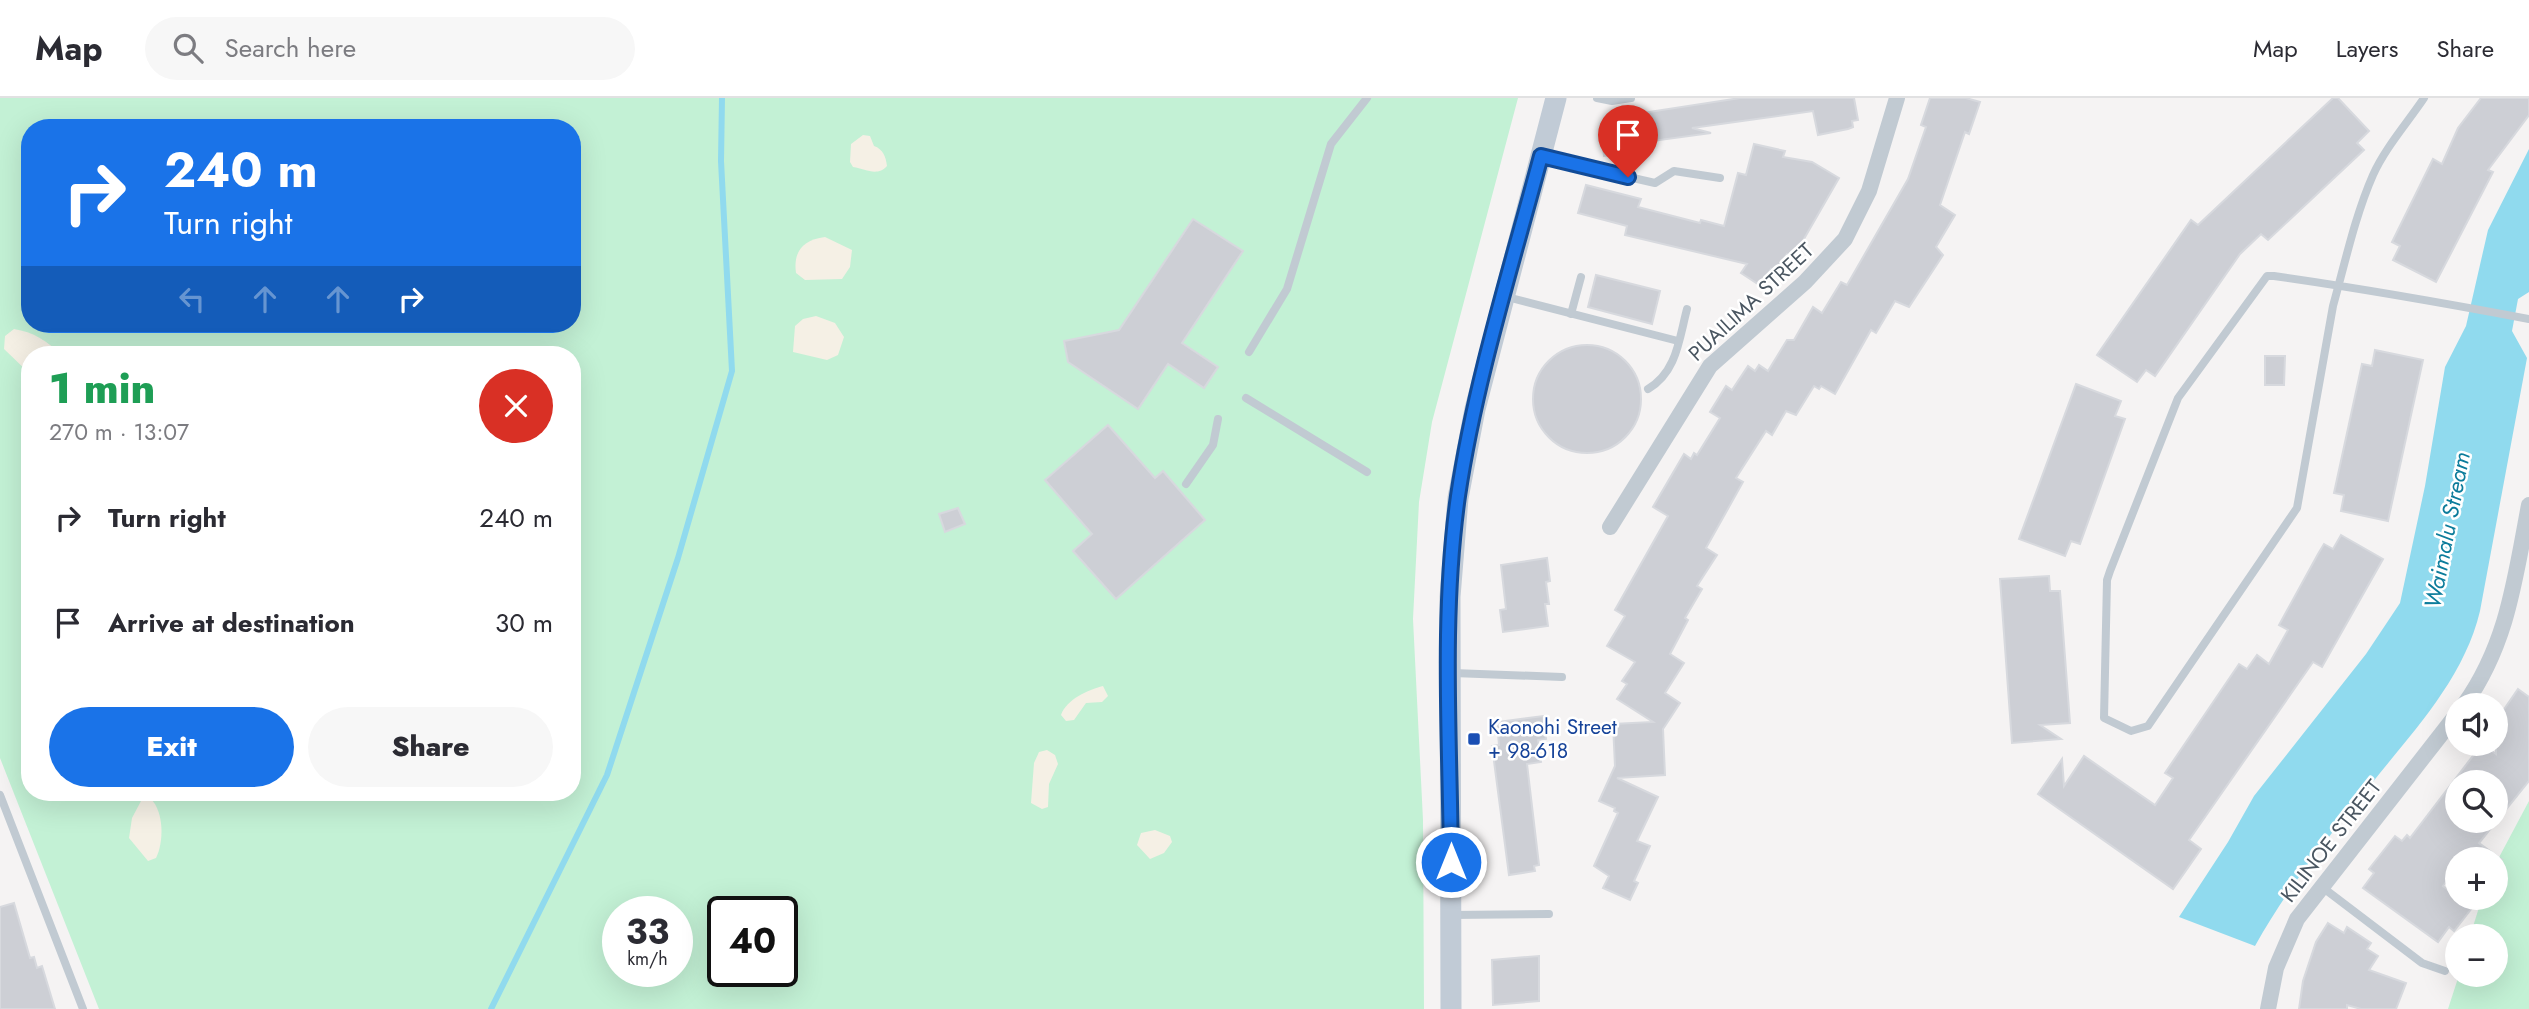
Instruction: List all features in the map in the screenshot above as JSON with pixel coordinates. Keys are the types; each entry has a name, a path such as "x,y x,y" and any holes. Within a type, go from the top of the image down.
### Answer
{"street":[{"path":"1451,1009 1450,597 1458,498 1475,409 1556,98"},
{"name":"PUAILIMA STREET","path":"1610,527 1710,366 1805,282 1845,239 1869,191 1897,98"},
{"path":"2472,693 2489,666 2504,631 2529,505"},
{"name":"KILINOE STREET","path":"2268,1009 2276,968 2297,919 2445,729"}],"lane":[{"path":"1249,352 1287,289 1331,144 1367,98"},
{"path":"1597,98 1612,101 1630,98"},
{"path":"2424,98 2374,174 2339,285 2297,508 2157,716 2140,730 2131,731 2104,718 2107,580 2178,398 2267,276 2339,285 2529,319"},
{"path":"1541,156 1655,183 1674,171 1720,178"},
{"path":"1571,314 1581,277"},
{"path":"1504,297 1678,341"},
{"path":"1648,389 1668,375 1687,309"},
{"path":"1246,398 1367,472"},
{"path":"1186,484 1213,445 1218,419"},
{"path":"1450,672 1562,677"},
{"path":"0,795 83,1009"},
{"path":"2322,887 2422,963 2445,971"},
{"path":"1451,915 1549,914"}],"green space":[{"path":"0,98 1518,98 1432,422 1419,502 1413,619 1423,820 1424,1009 99,1009 0,758"},
{"path":"2529,801 2529,1009 2448,1009 2455,987 2508,987 2508,924 2474,924 2478,910 2508,910 2508,847 2505,847"}],"sand":[{"path":"863,135 870,136 874,146 884,154 887,166 883,169 875,172 853,167 850,162 851,144"},
{"path":"825,237 852,250 850,267 842,279 805,280 796,273 798,253 805,244"},
{"path":"816,316 835,323 844,337 838,355 827,360 793,352 795,326 803,319"},
{"path":"14,329 21,330 21,333 30,333 52,346 21,346 21,365 4,349 5,336"},
{"path":"1103,686 1108,696 1102,702 1086,703 1074,720 1066,721 1061,715 1073,700"},
{"path":"1047,750 1055,755 1058,764 1049,784 1048,807 1042,809 1031,803 1034,763 1039,752"},
{"path":"141,801 152,801 160,819 161,836 156,858 148,861 129,838 132,818"},
{"path":"1155,830 1170,836 1172,842 1164,853 1150,859 1137,845 1141,833"}],"water":[{"name":"Waimalu Stream","path":"2529,149 2529,292 2518,299 2512,331 2527,358 2480,611 2464,656 2425,717 2298,878 2255,946 2179,917 2228,842 2254,796 2366,654 2400,603 2425,486 2445,367 2466,326 2488,230"}],"building":[{"path":"1740,98 1854,98 1858,120 1852,121 1853,127 1848,129 1818,135 1813,111 1692,128 1711,133 1652,141 1652,150 1604,156 1601,128 1643,122 1642,113"},
{"path":"1930,98 1966,98 1980,102 1969,134 1965,132 1940,205 1955,215 1936,247 1943,255 1909,307 1895,301 1876,333 1871,330 1835,394 1821,386 1819,389 1814,386 1796,415 1786,411 1772,435 1766,431 1736,478 1743,482 1706,548 1717,555 1697,586 1702,589 1685,618 1688,620 1670,654 1684,663 1665,693 1680,703 1663,729 1665,775 1617,778 1658,797 1637,841 1650,846 1634,881 1638,883 1630,900 1603,888 1609,876 1594,866 1618,813 1614,811 1615,808 1599,801 1615,766 1613,724 1653,722 1617,699 1627,684 1622,681 1635,662 1607,646 1625,616 1615,610 1668,516 1653,507 1684,454 1691,459 1694,453 1697,455 1720,418 1710,412 1726,386 1732,390 1748,366 1755,371 1759,365 1768,371 1787,340 1794,340 1813,307 1822,313 1841,282 1847,285 1908,179 1926,127 1921,125"},
{"path":"2333,98 2338,98 2369,131 2357,143 2364,150 2268,240 2261,234 2240,254 2155,376 2146,370 2137,382 2097,355 2191,220 2198,225"},
{"path":"2481,98 2529,98 2529,115 2488,170 2493,172 2436,282 2393,260 2400,246 2392,242 2433,159 2442,164 2458,128"},
{"path":"1754,144 1785,151 1783,157 1812,162 1839,178 1793,258 1787,254 1776,272 1771,269 1761,286 1741,273 1747,264 1625,235 1627,226 1578,213 1586,185 1641,199 1638,207 1700,223 1701,220 1724,226 1738,173 1746,175"},
{"path":"1193,219 1243,251 1182,343 1218,367 1204,388 1168,364 1138,409 1068,362 1064,341 1119,330"},
{"path":"1596,275 1660,291 1652,324 1588,307"},
{"path":"1587,345 1608,349 1625,361 1637,378 1641,399 1637,420 1625,437 1608,449 1587,453 1566,449 1549,437 1537,420 1533,399 1537,378 1549,361 1566,349"},
{"path":"2375,350 2423,360 2388,521 2341,511 2344,495 2334,493 2362,364 2372,366"},
{"path":"2265,356 2285,356 2284,385 2265,385"},
{"path":"2076,384 2121,401 2115,416 2125,419 2080,544 2071,541 2065,556 2019,539"},
{"path":"1108,425 1155,478 1163,471 1205,520 1116,599 1073,551 1092,534 1045,480"},
{"path":"958,508 965,524 945,532 939,514"},
{"path":"2341,535 2383,559 2322,667 2313,662 2189,840 2201,849 2173,889 2038,794 2062,759 2064,786 2084,756 2155,805 2173,778 2165,773 2239,664 2247,669 2257,655 2269,664 2288,630 2279,625 2318,554 2324,544 2333,549"},
{"path":"1547,558 1549,604 1545,604 1548,626 1503,632 1500,610 1506,609 1501,565"},
{"path":"2049,576 2050,591 2060,591 2070,723 2040,725 2061,739 2012,743 2000,579"},
{"path":"2518,689 2529,697 2529,781 2508,807 2508,770 2462,770 2473,756 2508,756 2508,704"},
{"path":"1543,716 1546,739 1538,740 1541,762 1527,764 1539,865 1534,866 1535,871 1509,875 1492,746 1499,745 1497,722"},
{"path":"2445,792 2445,833 2487,833 2479,843 2484,847 2445,847 2445,910 2470,910 2459,924 2445,924 2445,932 2438,942 2363,888 2374,873 2369,869 2395,836 2402,841 2407,835 2410,838"},
{"path":"14,903 30,958 34,957 37,968 42,966 55,1009 0,1009 0,907"},
{"path":"2328,923 2344,933 2347,927 2371,943 2367,949 2378,956 2369,970 2406,983 2396,1009 2361,1009 2347,1005 2347,1009 2299,1009 2303,981 2316,942"},
{"path":"1539,956 1539,1001 1493,1005 1492,960"}],"waterway":[{"path":"491,1009 607,775 678,558 732,371 721,161 722,98"}],"place":[{"name":"Kaonohi Street + 98-618","path":"1474,739"}],"route":[{"path":"1451,862 1452,549 1465,454 1475,409 1541,156 1628,177"}]}
